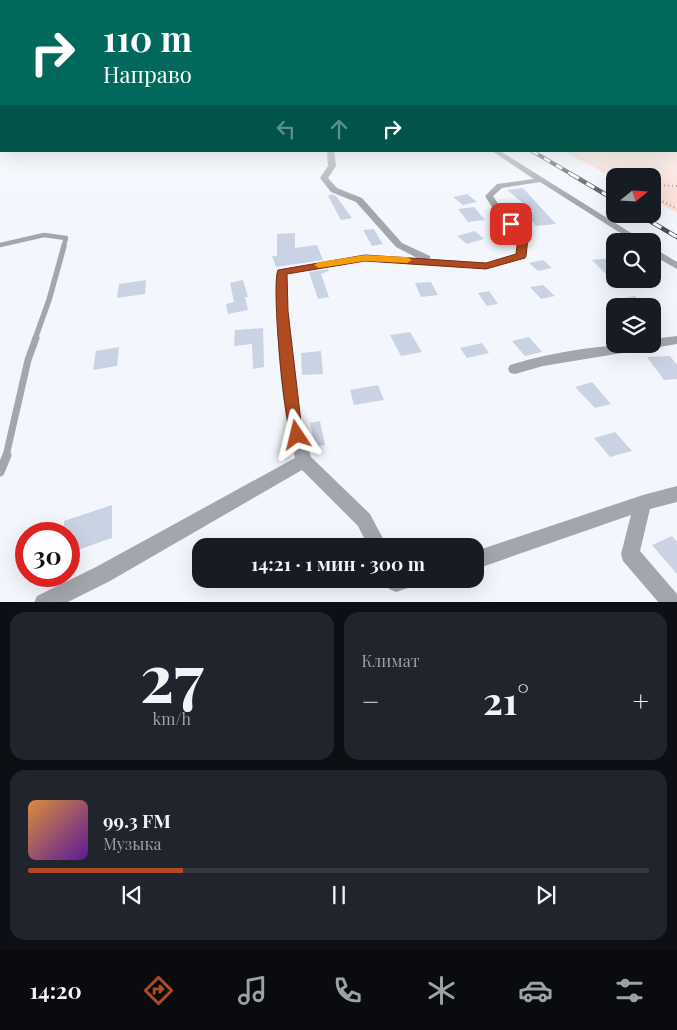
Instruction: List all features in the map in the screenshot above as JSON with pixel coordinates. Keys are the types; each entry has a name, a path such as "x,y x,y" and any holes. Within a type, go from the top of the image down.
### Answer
{"street":[{"path":"330,152 332,166 324,178 334,190 359,200 399,245 434,263"},
{"path":"497,152 626,233"},
{"path":"374,538 364,520 304,461 293,422 282,311 282,272 365,258 486,266 521,256 523,238 498,210 489,196 500,186 540,180"},
{"path":"661,256 677,266"},
{"path":"661,343 677,340"},
{"path":"515,369 552,359 606,351"},
{"path":"44,602 103,574 304,461"},
{"path":"484,557 642,503 677,494"},
{"path":"642,503 630,554 672,602"}],"lane":[{"path":"0,245 44,235 66,238 49,300 28,360 9,448 0,472"}],"path":[{"path":"569,152 606,171"},
{"path":"661,185 677,186"},
{"path":"661,201 677,209"}],"shaded area":[{"path":"565,152 677,152 677,213 661,204 661,168 606,168 606,174"}],"building":[{"path":"522,188 556,224 536,226 525,212 534,212 507,190"},
{"path":"331,194 336,196 352,218 341,220 328,196"},
{"path":"467,194 477,202 463,205 453,197"},
{"path":"474,207 485,220 468,222 458,209"},
{"path":"374,229 383,244 372,246 363,230"},
{"path":"475,231 484,239 467,244 457,236"},
{"path":"295,233 295,248 317,245 323,260 276,267 272,256 277,256 277,234"},
{"path":"606,259 606,274 592,260"},
{"path":"543,260 552,268 538,271 529,263"},
{"path":"328,269 329,271 321,274 329,297 318,299 309,272"},
{"path":"146,280 145,294 117,298 119,284"},
{"path":"243,280 248,297 245,297 248,310 228,314 226,304 234,302 230,283"},
{"path":"431,282 438,295 421,297 415,283"},
{"path":"543,285 555,296 541,299 530,287"},
{"path":"489,291 498,304 487,306 478,293"},
{"path":"263,328 264,367 253,369 252,344 234,346 235,330"},
{"path":"410,332 422,352 401,356 390,335"},
{"path":"529,337 542,352 525,356 512,341"},
{"path":"482,343 489,353 467,358 460,348"},
{"path":"119,347 117,366 93,370 96,351"},
{"path":"321,351 323,374 302,375 301,353"},
{"path":"670,356 677,365 677,379 664,380 647,357"},
{"path":"592,382 611,404 595,408 575,387"},
{"path":"378,385 384,400 354,405 350,390"},
{"path":"320,421 325,445 315,447 310,423"},
{"path":"615,432 632,451 610,457 594,438"},
{"path":"112,505 112,538 80,549 80,522 64,521"},
{"path":"672,536 677,542 677,574 652,545"}],"railway":[{"path":"534,152 573,175"},
{"path":"571,174 606,195"},
{"path":"653,223 677,237"}],"slow traffic":[{"path":"319,265 365,258 407,260"}],"route":[{"path":"297,435 293,422 282,311 282,272 365,258 486,266 521,256 523,238 511,224"}]}
